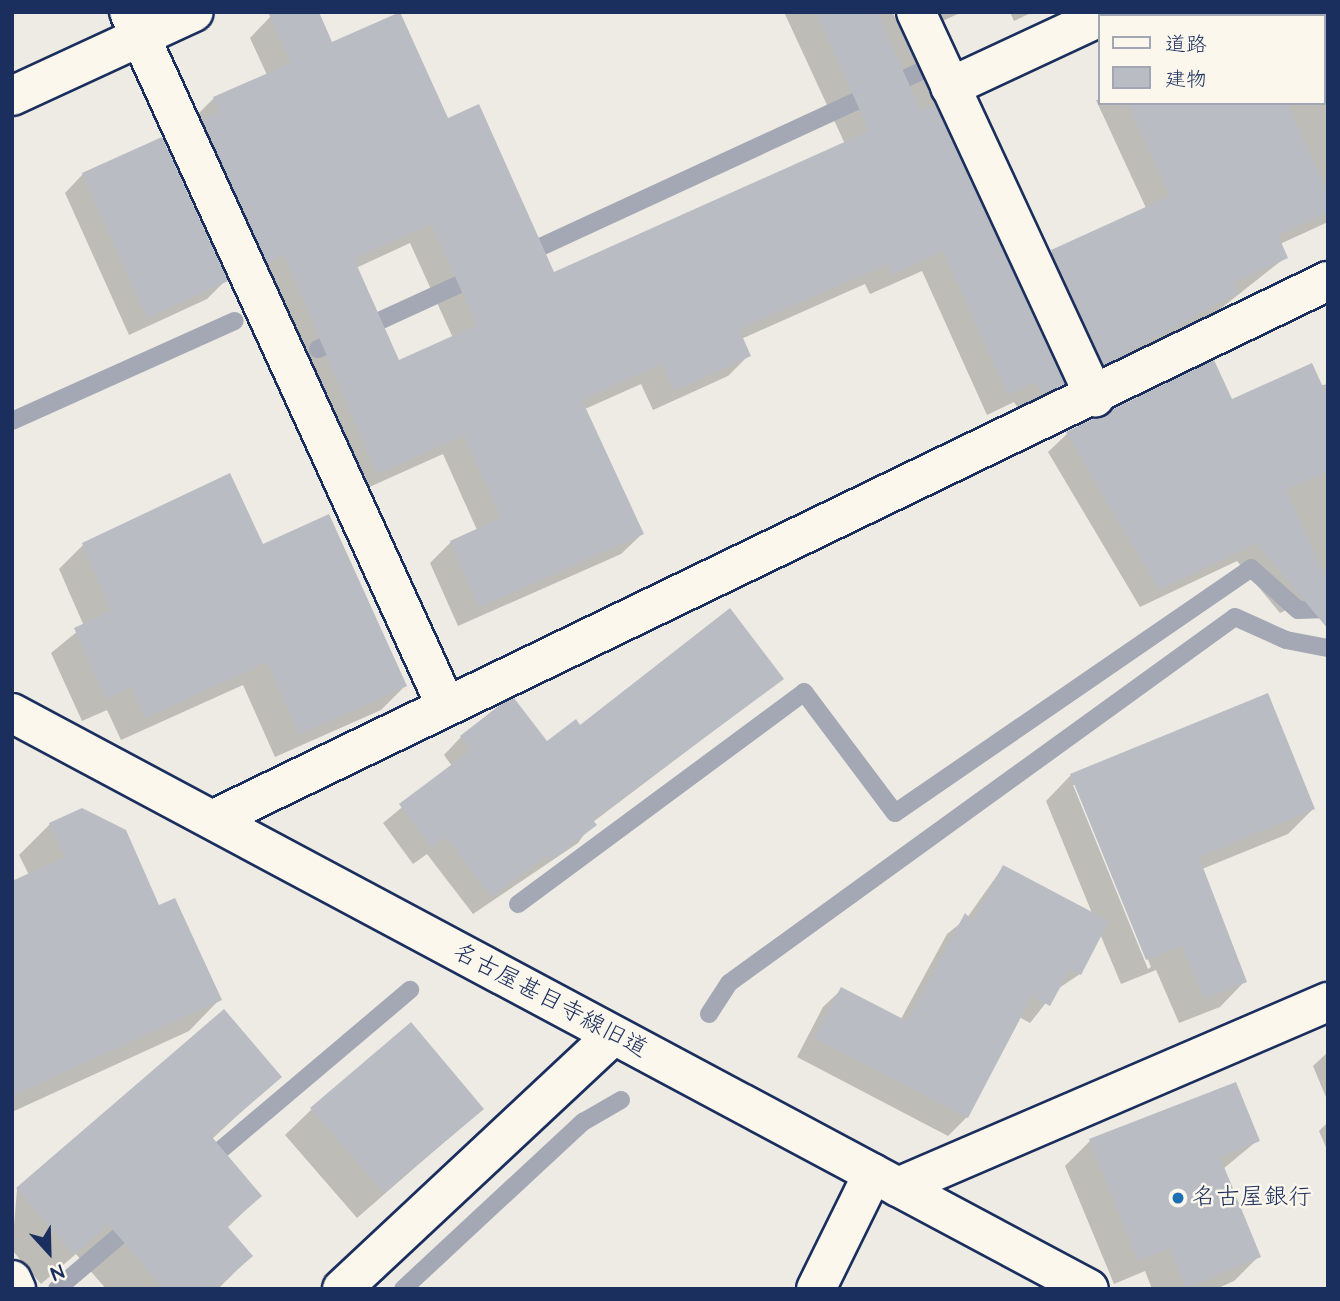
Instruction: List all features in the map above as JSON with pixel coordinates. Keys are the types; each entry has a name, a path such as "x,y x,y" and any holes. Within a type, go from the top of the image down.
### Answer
{"street":[{"path":"12,96 134,25 194,12"},
{"path":"916,12 1095,397"},
{"path":"950,87 1098,18"},
{"path":"134,25 446,706"},
{"path":"214,819 1095,397 1328,281"},
{"name":"名古屋甚目寺線旧道","path":"12,713 1089,1289"},
{"path":"816,1289 885,1180 1328,1002"},
{"path":"342,1289 613,1035"},
{"path":"12,1280 16,1289"}],"building":[{"path":"268,12 319,12 332,42 400,12 448,118 479,104 554,272 869,131 816,12 877,12 921,111 935,104 1065,384 1043,394 1035,382 1008,395 943,251 891,275 887,264 739,329 751,356 674,391 662,364 582,400 644,534 479,607 450,541 501,518 464,435 377,474 284,255 267,263 202,119 220,112 213,97 291,63","holes":["431,224 477,325 399,360 354,259"]},
{"path":"1128,105 1288,105 1328,193 1328,212 1278,235 1288,258 1233,283 1238,293 1104,365 1051,250 1170,196"},
{"path":"162,137 228,281 147,318 82,173"},
{"path":"1214,360 1232,399 1312,363 1328,398 1328,471 1286,490 1328,583 1328,629 1256,543 1159,590 1066,432"},
{"path":"230,473 263,544 329,514 407,686 299,735 267,662 145,718 131,687 106,699 74,628 111,611 82,543"},
{"path":"730,608 784,679 593,820 597,825 551,860 547,855 491,897 446,837 432,848 399,804 471,750 460,736 500,705 514,698 547,741 576,719 580,725"},
{"path":"1268,693 1315,809 1199,857 1247,982 1204,999 1182,946 1146,960 1070,774"},
{"path":"82,808 126,830 159,905 175,898 222,1000 12,1096 12,881 65,857 49,823"},
{"path":"1003,865 1109,921 1081,975 1070,969 1050,1006 1032,996 968,1118 814,1038 841,987 907,1021 965,913 973,921"},
{"path":"224,1009 282,1077 212,1137 262,1196 227,1226 253,1256 215,1289 164,1289 108,1224 74,1255 16,1188"},
{"path":"411,1022 484,1109 384,1193 310,1108"},
{"path":"1236,1082 1260,1141 1220,1157 1261,1257 1186,1288 1170,1248 1138,1261 1089,1139"}],"waterway":[{"path":"521,256 920,72"},
{"path":"318,349 480,275"},
{"path":"12,421 235,321"},
{"path":"518,904 804,692 895,813 1251,568 1298,610 1328,609"},
{"path":"709,1014 729,983 1235,617 1286,640 1328,648"},
{"path":"204,1164 410,990"},
{"path":"403,1289 583,1122 621,1100"},
{"path":"57,1289 137,1221"}],"place":[{"name":"名古屋銀行","path":"1178,1198"}]}
